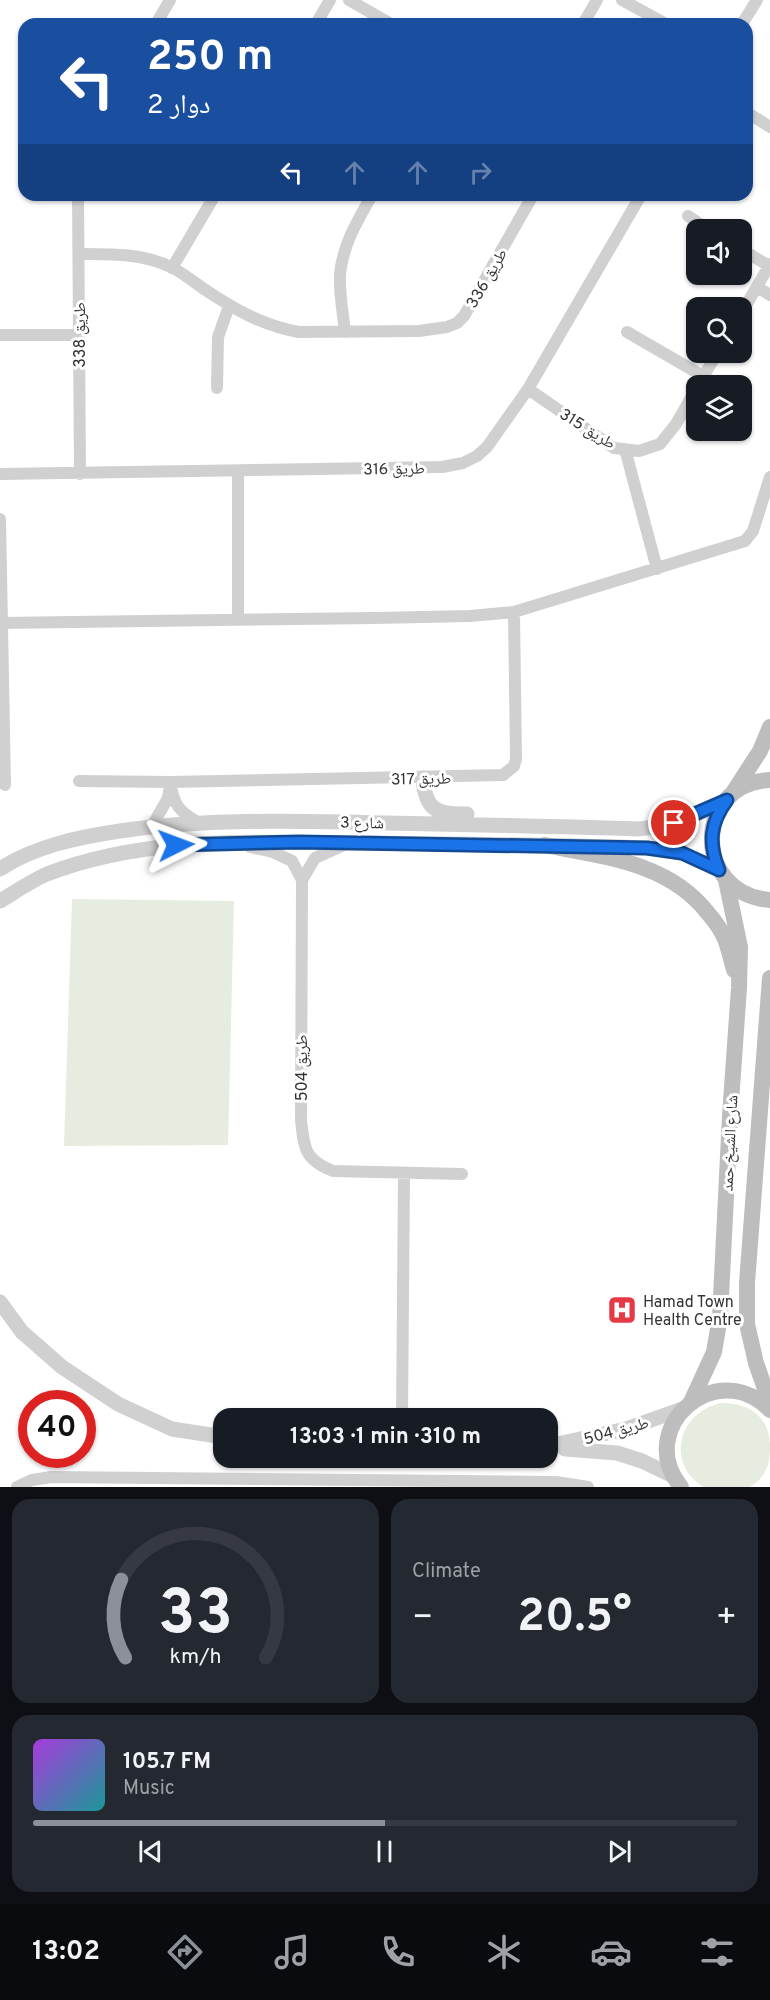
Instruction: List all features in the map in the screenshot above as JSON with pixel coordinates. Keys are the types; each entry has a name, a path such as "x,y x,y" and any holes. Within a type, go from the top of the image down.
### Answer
{"main road":[{"path":"730,796 760,751 770,727"},
{"path":"730,796 747,785 770,780"},
{"name":"شارع الشيخ حمد","path":"677,1481 667,1458 668,1438 671,1428 687,1406 714,1352 720,1317 740,946 722,875 713,856 712,833 718,812 730,796"},
{"path":"545,845 620,860 648,868 675,882 697,899 724,937 739,988"},
{"path":"722,875 738,890 752,897 770,900"},
{"name":"شارع الشيخ حمد","path":"770,978 747,1283 747,1324 756,1363 770,1403"},
{"path":"687,1406 713,1392 735,1391 756,1398 770,1410"}],"street":[{"path":"160,18 170,0"},
{"path":"320,18 330,0"},
{"path":"349,0 380,18"},
{"path":"586,18 597,0"},
{"path":"622,0 655,18"},
{"path":"746,18 757,0"},
{"path":"753,116 770,127"},
{"name":"طريق 338","path":"78,201 80,474"},
{"path":"172,268 211,201"},
{"path":"345,332 340,277 342,259 350,234 369,201"},
{"name":"طريق 336","path":"79,254 128,254 172,268 229,306 262,323 280,329 299,332 419,331 447,327 457,323 464,316 530,201"},
{"name":"طريق 316","path":"0,474 442,467 463,463 488,447 528,389 638,201"},
{"path":"688,216 692,219"},
{"path":"751,297 769,265 752,255"},
{"path":"757,286 770,295"},
{"path":"217,388 218,337 229,306"},
{"path":"627,332 686,377"},
{"path":"0,335 79,335"},
{"name":"طريق 315","path":"528,389 614,448 639,452 660,444 686,407"},
{"path":"625,449 657,569"},
{"path":"237,471 238,619"},
{"path":"1,623 470,616 514,612 745,541 753,531 770,477"},
{"path":"0,519 5,785"},
{"name":"طريق 317","path":"79,781 170,782 496,777 509,771 516,759 514,612"},
{"path":"423,778 424,795 428,804 437,810 452,815 516,815 559,826"},
{"path":"170,782 176,805 182,812 199,823"},
{"path":"152,826 168,798 170,782"},
{"name":"شارع 3","path":"0,869 38,850 86,836 152,826 301,821 559,826 638,830 662,827 703,812 730,796"},
{"path":"233,843 273,852 292,861 302,880"},
{"name":"شارع 3","path":"0,901 46,875 105,856 154,847 233,843 647,848 682,853 722,875"},
{"path":"302,880 315,858 348,843"},
{"name":"طريق 504","path":"302,880 301,1120 303,1143 308,1156 319,1165 333,1171 462,1174"},
{"path":"402,1408 404,1174"},
{"path":"0,1302 22,1332 62,1367 118,1404 172,1429 213,1435"},
{"name":"طريق 504","path":"558,1445 627,1429 687,1406"},
{"name":"طريق 504","path":"558,1448 617,1453 642,1461 677,1481"},
{"path":"17,1487 32,1480 51,1477 311,1483 556,1482 588,1487"}],"shaded area":[{"path":"72,899 234,901 228,1145 64,1146"},
{"path":"721,1403 749,1409 762,1420 766,1427 770,1447 768,1465 760,1479 750,1487 703,1487 691,1477 684,1465 681,1452 682,1439 687,1427 695,1416"}],"place":[{"name":"Hamad Town Health Centre","path":"622,1310"}],"route":[{"path":"176,845 299,842 647,848 682,853 719,870 713,856 711,841 718,812 727,800 674,823"}]}
